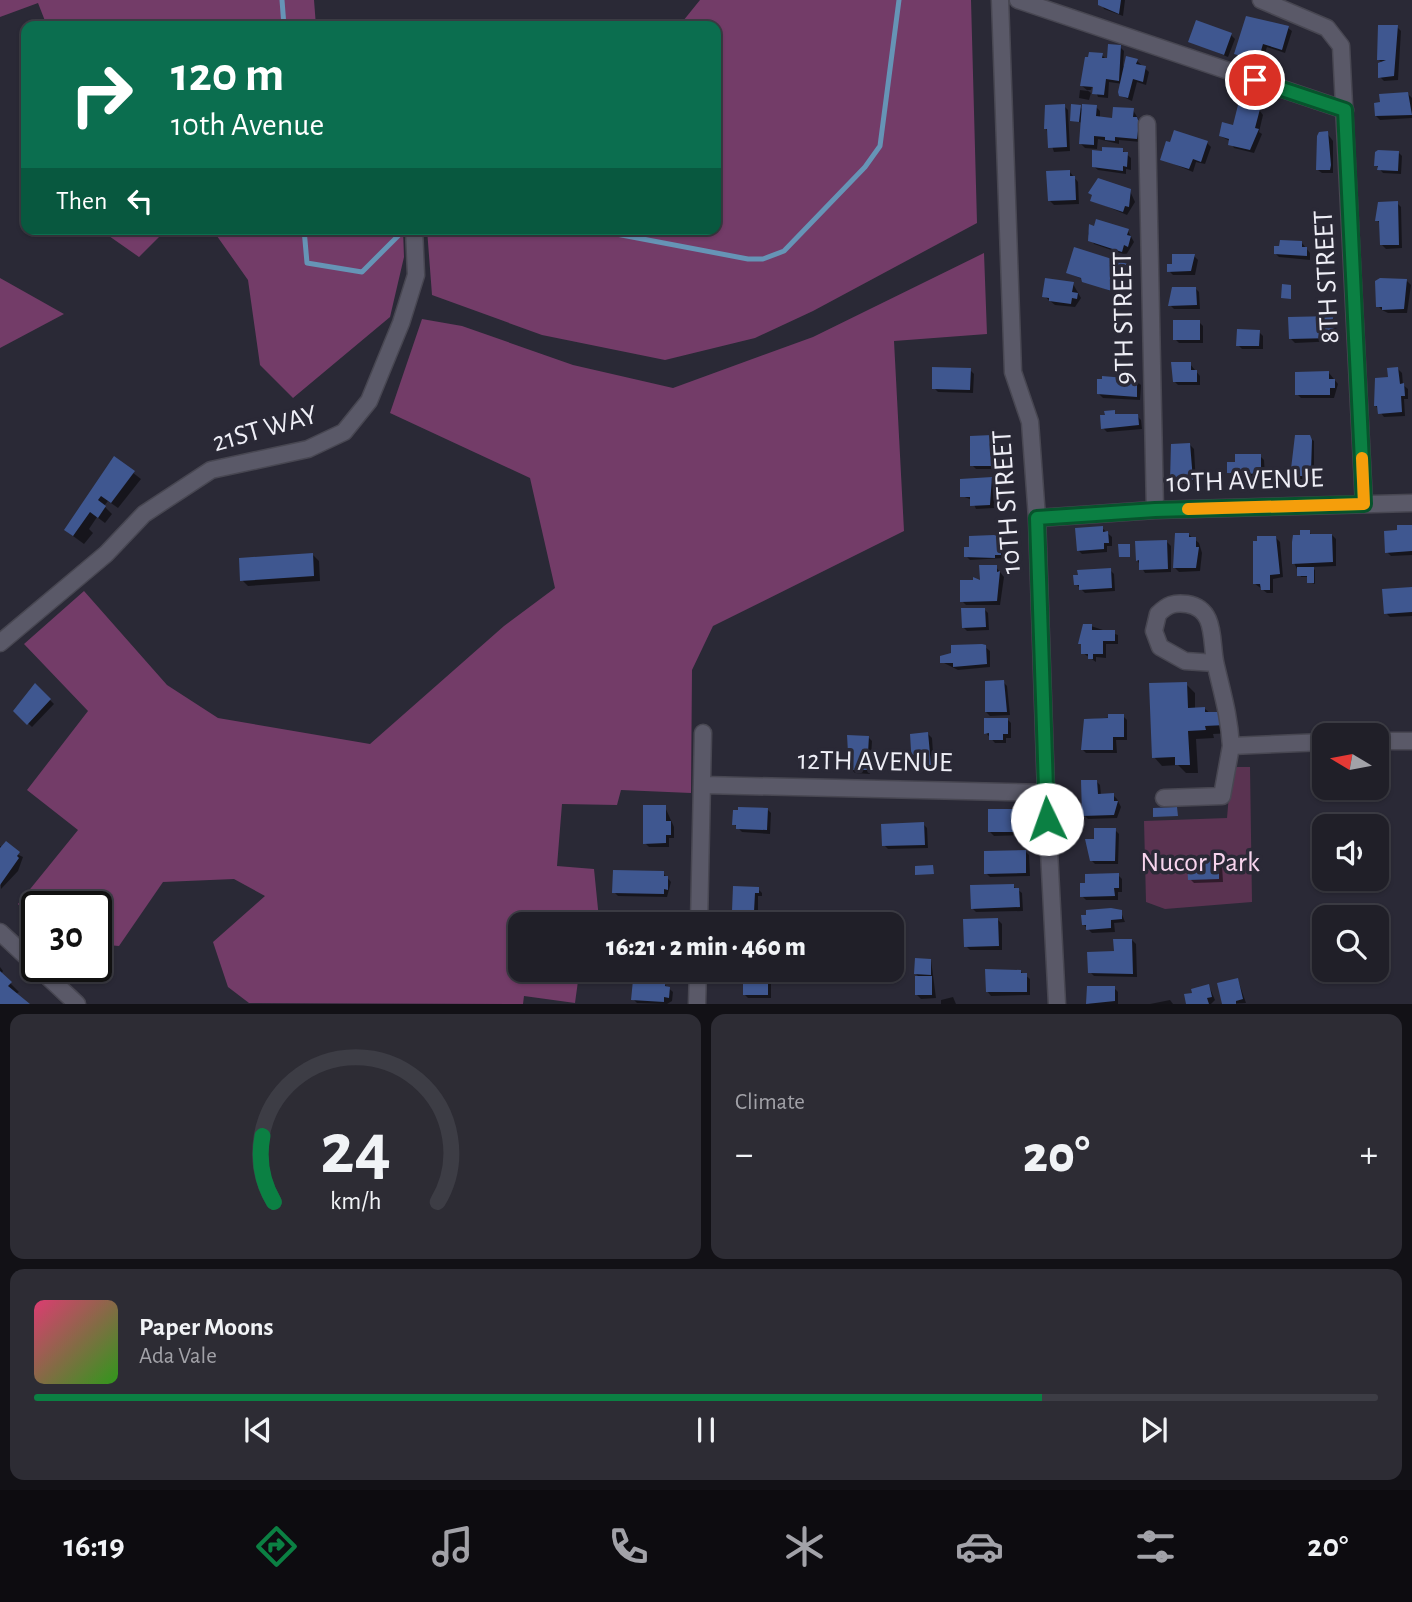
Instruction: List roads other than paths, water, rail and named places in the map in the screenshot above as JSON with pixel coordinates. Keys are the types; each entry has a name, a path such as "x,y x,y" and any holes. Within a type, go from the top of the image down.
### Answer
{"street":[{"name":"10TH STREET","path":"1000,0 1013,372 1030,422 1037,518 1046,793 1057,1003"},
{"path":"1018,0 1345,110"},
{"name":"8TH STREET","path":"1261,0 1327,28 1341,46 1364,504"},
{"name":"9TH STREET","path":"1147,124 1155,510"},
{"name":"21ST WAY","path":"0,643 106,554 144,514 211,470 308,449 344,432 369,401 401,323 416,275 414,235"},
{"name":"10TH AVENUE","path":"1037,518 1155,510 1412,503"},
{"path":"1164,798 1223,796 1231,746 1228,706 1215,663 1209,619 1196,606 1175,603 1158,614 1154,631 1160,647 1185,661 1215,663"},
{"path":"699,912 703,733"},
{"path":"1390,741 1412,741"},
{"path":"1231,746 1312,743"},
{"name":"12TH AVENUE","path":"704,785 1046,793"},
{"path":"0,932 77,1003"},
{"path":"697,1003 698,982"}],"waterway":[{"path":"282,0 284,21"},
{"path":"622,235 748,259 763,259 784,251 865,167 880,146 899,0"},
{"path":"305,235 307,263 362,272 399,235"}],"park label":[{"name":"Nucor Park","path":"1200,863"}]}
